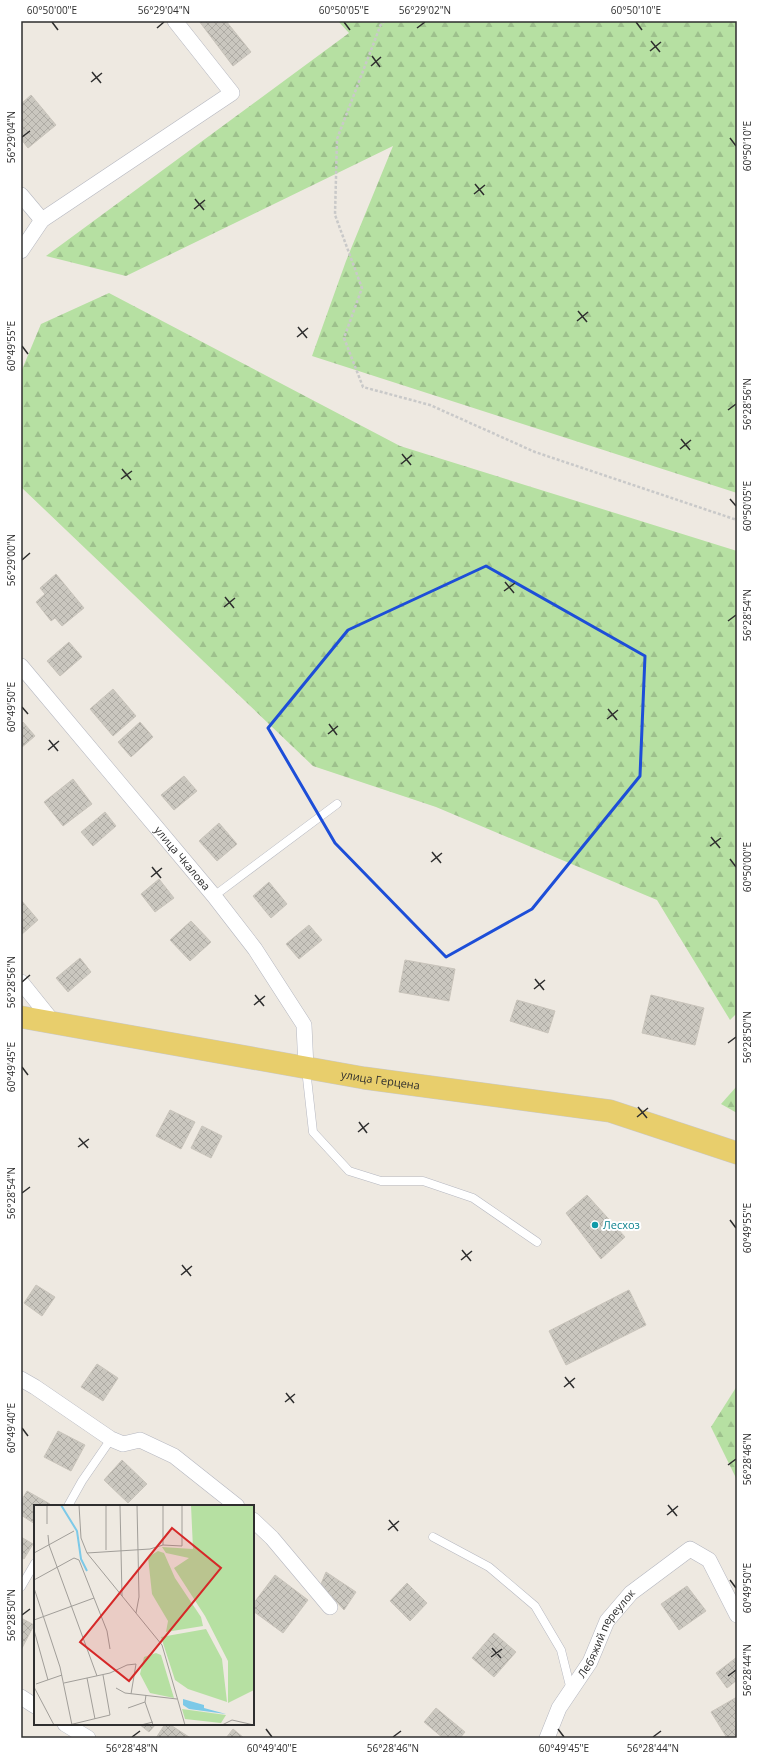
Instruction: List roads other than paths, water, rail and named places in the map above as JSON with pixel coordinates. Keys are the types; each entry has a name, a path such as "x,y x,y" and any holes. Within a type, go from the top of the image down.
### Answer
{"main road":[{"name":"улица Герцена","path":"21,1017 364,1078 610,1112 737,1153"}],"street":[{"path":"21,251 42,220 232,93 175,21"},
{"path":"21,195 42,220"},
{"name":"улица Чкалова","path":"21,666 214,896 255,949 304,1025 306,1068"},
{"path":"21,982 54,1023"},
{"path":"21,1379 111,1439 123,1444 140,1440 174,1456 236,1505"},
{"path":"254,1521 272,1538 330,1607"},
{"name":"Лебяжий переулок","path":"547,1738 559,1708 590,1662 607,1621 631,1593 690,1549 709,1560 737,1615"},
{"path":"21,1697 34,1705"},
{"path":"67,1725 88,1738"}],"lane":[{"path":"214,896 337,804"},
{"path":"306,1068 313,1132 349,1171 381,1181 423,1181 473,1198 537,1242"},
{"path":"69,1505 82,1481 111,1439"},
{"path":"433,1536 489,1567 536,1606 561,1650 571,1691"},
{"path":"21,1587 34,1565"}],"place":[{"name":"Лесхоз","path":"595,1225"}]}
